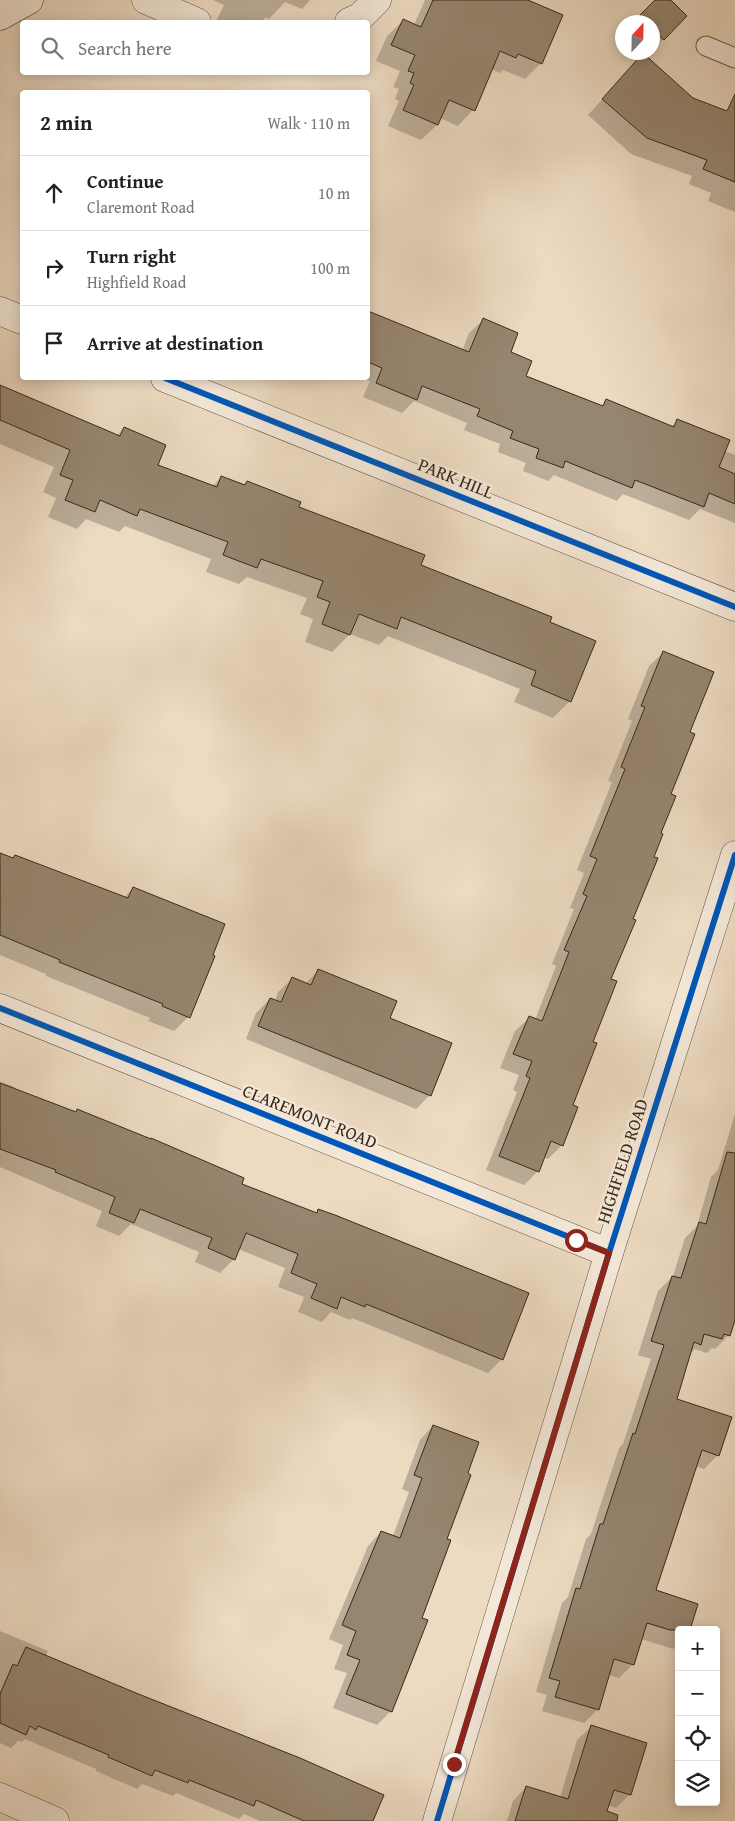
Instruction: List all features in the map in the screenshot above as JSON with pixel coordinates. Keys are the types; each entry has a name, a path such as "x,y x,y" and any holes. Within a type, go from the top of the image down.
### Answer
{"street":[{"path":"0,16 29,0"},
{"path":"146,0 192,20"},
{"path":"353,20 360,17 377,0"},
{"path":"0,311 20,319"},
{"name":"PARK HILL","path":"171,380 735,606"},
{"name":"HIGHFIELD ROAD","path":"437,1821 609,1253 735,855"},
{"name":"CLAREMONT ROAD","path":"0,1008 268,1114 609,1253"},
{"path":"0,1797 55,1821"}],"lane":[{"path":"706,46 735,58"}],"building":[{"path":"433,0 528,0 563,15 542,64 518,54 516,58 500,51 475,111 449,100 438,125 403,110 414,85 410,83 414,73 408,71 415,55 391,45 403,19 421,27"},
{"path":"655,0 671,0 687,16 664,40 660,36 660,15 640,15"},
{"path":"637,60 651,60 693,98 727,111 735,94 735,182 703,169 707,160 647,138 602,99"},
{"path":"370,312 469,352 483,318 518,333 511,352 532,361 526,376 603,406 606,399 674,427 677,419 730,440 719,467 735,474 735,504 709,493 704,507 635,480 632,488 565,461 563,468 536,458 539,449 510,438 513,431 477,416 480,409 422,386 417,400 376,383 382,368 370,363"},
{"path":"0,385 120,436 124,427 166,445 158,465 217,487 221,476 245,485 247,481 301,502 299,507 425,555 421,565 552,617 550,622 596,641 571,702 531,685 536,671 401,617 397,629 359,614 350,635 322,624 330,602 317,597 323,581 261,559 257,568 223,555 228,542 140,509 137,516 100,500 95,512 65,500 73,480 60,475 70,450 0,420"},
{"path":"663,651 714,672 690,732 695,734 671,794 676,796 661,833 663,834 654,857 658,858 633,919 636,920 611,979 617,981 593,1042 597,1043 573,1105 578,1107 563,1146 551,1141 539,1172 499,1156 530,1078 526,1076 532,1061 513,1054 529,1016 542,1021 569,952 564,950 587,896 583,894 597,859 590,856 625,769 621,767 645,707 641,706"},
{"path":"0,853 13,858 15,855 128,898 133,887 225,924 213,955 215,956 190,1018 162,1006 163,1004 59,962 60,960 0,935"},
{"path":"318,969 397,1001 390,1018 452,1043 431,1096 258,1026 270,998 281,1002 292,977 311,985"},
{"path":"0,1083 76,1112 77,1109 151,1138 244,1178 242,1184 317,1213 318,1209 335,1215 529,1293 503,1360 366,1304 365,1307 341,1297 337,1309 311,1298 317,1284 291,1273 298,1254 246,1233 235,1260 208,1248 212,1238 140,1209 134,1223 109,1213 115,1197 55,1172 56,1170 0,1149"},
{"path":"727,1152 735,1153 735,1320 730,1336 724,1334 722,1339 704,1334 701,1345 694,1342 677,1399 732,1417 719,1456 702,1450 656,1590 698,1604 691,1626 675,1626 675,1630 670,1630 647,1623 634,1665 614,1659 599,1710 555,1697 560,1681 549,1678 576,1588 580,1589 600,1524 603,1524 664,1345 651,1341 672,1276 681,1278 699,1222 706,1224"},
{"path":"433,1425 479,1442 468,1473 471,1475 447,1539 451,1540 422,1618 428,1620 392,1712 346,1694 360,1660 347,1655 356,1631 342,1625 381,1531 400,1538 422,1478 414,1475"},
{"path":"26,1647 300,1758 384,1795 373,1821 304,1821 256,1800 254,1806 189,1780 188,1783 155,1770 152,1776 108,1757 109,1755 38,1726 36,1730 30,1726 26,1735 0,1723 0,1694 13,1664 17,1666"},
{"path":"591,1725 647,1743 631,1795 614,1790 607,1811 618,1815 617,1821 515,1821 526,1786 568,1799"}],"cycle path":[{"path":"170,380 735,607"},
{"path":"437,1821 609,1253 735,855"},
{"path":"0,1008 609,1253"}],"route":[{"path":"454,1764 609,1253 576,1240"}]}
